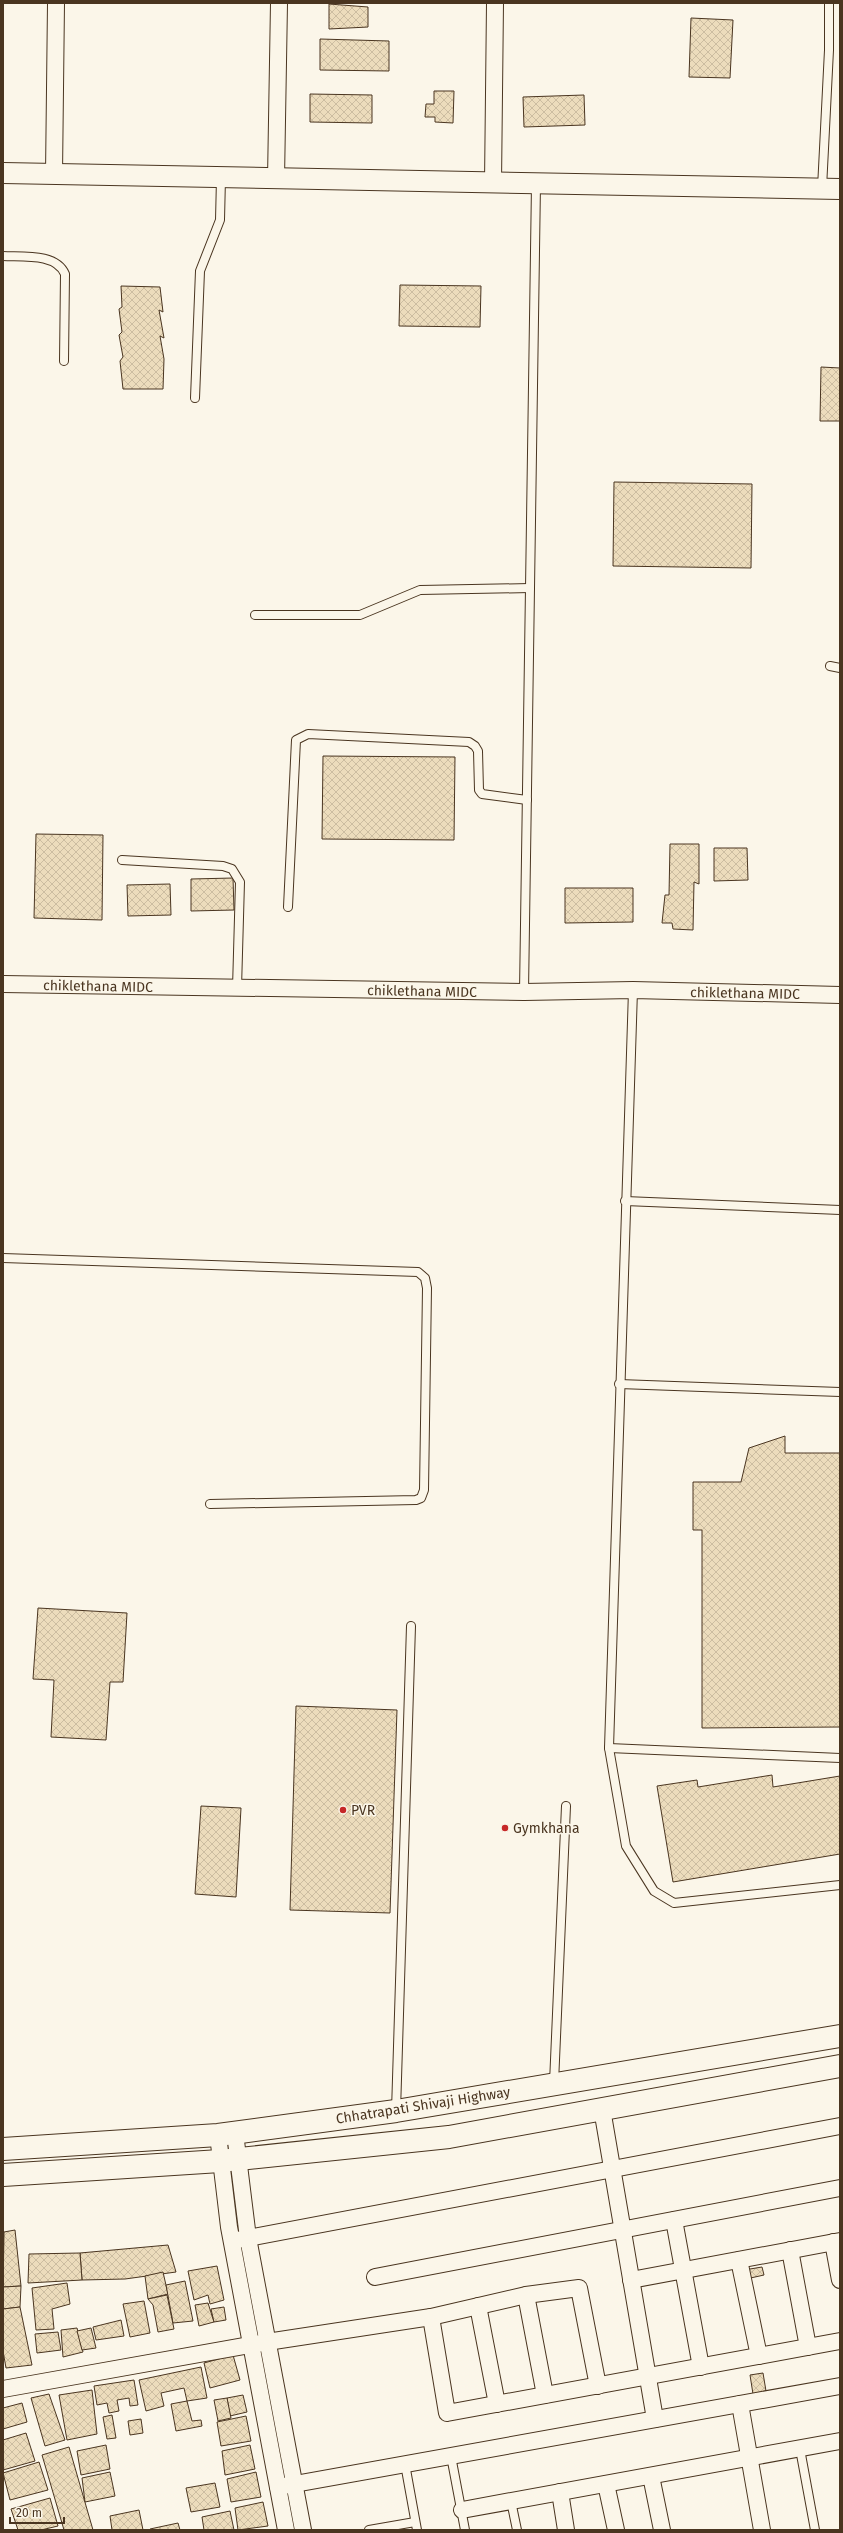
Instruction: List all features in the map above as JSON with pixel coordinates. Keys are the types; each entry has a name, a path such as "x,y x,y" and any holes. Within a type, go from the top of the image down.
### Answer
{"main road":[{"name":"Chhatrapati Shivaji Highway","path":"3,2149 226,2134 396,2111 840,2036"},
{"path":"3,2175 229,2160 449,2137 840,2066"}],"street":[{"path":"54,174 56,3"},
{"path":"276,179 279,3"},
{"path":"493,183 496,3"},
{"path":"3,174 831,189"},
{"name":"chiklethana MIDC","path":"3,984 524,992 633,990 840,995"},
{"path":"602,2109 655,2420"},
{"path":"232,2241 840,2126"},
{"path":"226,2134 229,2160 232,2241 294,2484 302,2530"},
{"path":"229,2160 248,2238 259,2344 278,2487 286,2530"},
{"path":"375,2277 840,2188"},
{"path":"674,2220 701,2367"},
{"path":"631,2280 837,2242 840,2280"},
{"path":"790,2250 808,2347"},
{"path":"739,2260 759,2356"},
{"path":"3,2389 259,2344 431,2317 526,2295 579,2288 598,2386"},
{"path":"526,2295 545,2395"},
{"path":"478,2306 497,2404"},
{"path":"431,2317 447,2413 840,2341"},
{"path":"278,2487 840,2386"},
{"path":"740,2404 762,2530"},
{"path":"462,2510 840,2442"},
{"path":"651,2476 662,2530"},
{"path":"606,2484 616,2530"},
{"path":"560,2492 566,2530"}],"lane":[{"path":"829,3 831,189"},
{"path":"194,398 200,271 220,220 221,178"},
{"path":"524,992 536,184"},
{"path":"3,256 45,259 62,268 65,274 64,361"},
{"path":"255,615 360,616 420,590 530,588"},
{"path":"830,666 840,668"},
{"path":"288,907 296,740 301,736 308,734 469,742 475,746 478,751 479,790 482,794 527,800"},
{"path":"122,860 223,866 237,874 240,882 237,988"},
{"path":"633,990 608,1748 626,1846 654,1891 674,1903 840,1885"},
{"path":"625,1201 840,1210"},
{"path":"3,1258 418,1272 425,1278 427,1288 427,1311 424,1490 421,1498 416,1500 210,1504"},
{"path":"619,1384 840,1392"},
{"path":"396,2111 411,1626"},
{"path":"608,1748 840,1758"},
{"path":"554,2084 566,1806"},
{"path":"800,2449 815,2530"},
{"path":"452,2456 466,2530"},
{"path":"368,2530 416,2526 404,2464"},
{"path":"511,2501 517,2530"}],"building":[{"path":"329,4 368,7 368,27 329,29"},
{"path":"691,18 733,20 730,78 689,77"},
{"path":"320,39 389,41 389,71 320,70"},
{"path":"434,91 454,91 453,123 435,122 435,117 425,117 426,104 434,104"},
{"path":"310,94 372,95 372,123 310,122"},
{"path":"584,95 585,125 524,127 523,97"},
{"path":"400,285 481,286 480,327 399,326"},
{"path":"121,286 160,287 163,312 159,310 164,338 160,336 164,359 163,389 123,389 120,361 123,357 119,335 122,332 119,309 122,307"},
{"path":"821,367 840,368 840,421 820,421"},
{"path":"614,482 752,484 751,568 613,566"},
{"path":"323,756 455,757 454,840 322,839"},
{"path":"36,834 103,835 102,920 34,918"},
{"path":"670,844 699,844 699,884 694,882 693,930 673,929 672,923 662,923 665,895 669,895"},
{"path":"714,848 747,848 748,880 714,881"},
{"path":"233,878 234,910 191,911 191,879"},
{"path":"170,884 171,915 128,916 127,885"},
{"path":"565,888 633,888 633,922 565,923"},
{"path":"785,1436 785,1453 840,1453 840,1727 702,1728 702,1530 693,1530 693,1482 741,1482 749,1448"},
{"path":"38,1608 127,1613 123,1682 110,1682 106,1740 51,1737 54,1680 33,1679"},
{"name":"PVR","path":"296,1706 397,1710 390,1913 290,1910"},
{"path":"772,1775 773,1787 840,1776 840,1854 673,1882 657,1786 697,1780 698,1787"},
{"path":"201,1806 241,1808 236,1897 195,1894"},
{"path":"15,2230 21,2286 3,2287 4,2232"},
{"path":"168,2245 176,2272 125,2279 82,2280 80,2253"},
{"path":"80,2253 82,2280 28,2283 29,2254"},
{"path":"217,2266 224,2300 210,2304 208,2295 194,2300 188,2271"},
{"path":"762,2267 764,2275 746,2279 744,2270"},
{"path":"163,2272 168,2294 148,2299 145,2276"},
{"path":"185,2281 193,2321 173,2323 166,2285"},
{"path":"67,2283 70,2304 52,2309 54,2329 36,2330 32,2288"},
{"path":"21,2286 20,2307 3,2309 3,2287"},
{"path":"167,2295 174,2329 158,2332 153,2305 148,2299"},
{"path":"144,2301 150,2333 130,2337 123,2304"},
{"path":"208,2303 214,2322 199,2326 195,2305"},
{"path":"20,2307 32,2365 6,2368 3,2351 3,2309"},
{"path":"224,2307 226,2320 214,2322 211,2309"},
{"path":"121,2320 124,2336 96,2340 93,2327"},
{"path":"77,2328 83,2352 63,2357 61,2330"},
{"path":"91,2328 96,2348 82,2350 77,2331"},
{"path":"58,2332 61,2350 37,2353 35,2334"},
{"path":"233,2355 240,2380 210,2388 204,2363"},
{"path":"201,2367 207,2398 187,2401 184,2388 161,2393 164,2406 146,2411 139,2380"},
{"path":"763,2373 766,2391 753,2394 750,2375"},
{"path":"134,2380 138,2405 130,2406 129,2398 117,2400 119,2411 109,2413 107,2403 97,2405 94,2386"},
{"path":"92,2390 97,2434 67,2440 59,2395"},
{"path":"49,2394 65,2440 45,2446 31,2398"},
{"path":"243,2395 247,2412 230,2416 227,2398"},
{"path":"227,2398 231,2418 218,2421 214,2400"},
{"path":"187,2401 192,2421 201,2420 202,2426 176,2431 171,2404"},
{"path":"22,2403 27,2422 3,2429 3,2408"},
{"path":"112,2415 116,2438 107,2439 103,2417"},
{"path":"246,2416 251,2441 221,2446 217,2422"},
{"path":"141,2419 143,2433 130,2435 128,2421"},
{"path":"26,2433 35,2461 3,2470 3,2440"},
{"path":"106,2445 110,2469 81,2475 77,2451"},
{"path":"250,2445 255,2469 225,2475 222,2451"},
{"path":"69,2447 93,2530 64,2530 42,2455"},
{"path":"39,2462 48,2490 10,2500 3,2473"},
{"path":"110,2472 115,2496 85,2502 82,2478"},
{"path":"256,2472 261,2497 231,2502 227,2479"},
{"path":"215,2483 220,2507 191,2512 186,2488"},
{"path":"50,2498 58,2526 41,2530 18,2530 11,2509"},
{"path":"263,2502 268,2526 238,2530 235,2508"},
{"path":"139,2510 143,2530 112,2530 110,2516"},
{"path":"230,2511 234,2530 204,2530 202,2517"},
{"path":"178,2523 180,2530 150,2530 150,2529"}],"place":[{"name":"PVR","path":"343,1810"},
{"name":"Gymkhana","path":"505,1828"}]}
